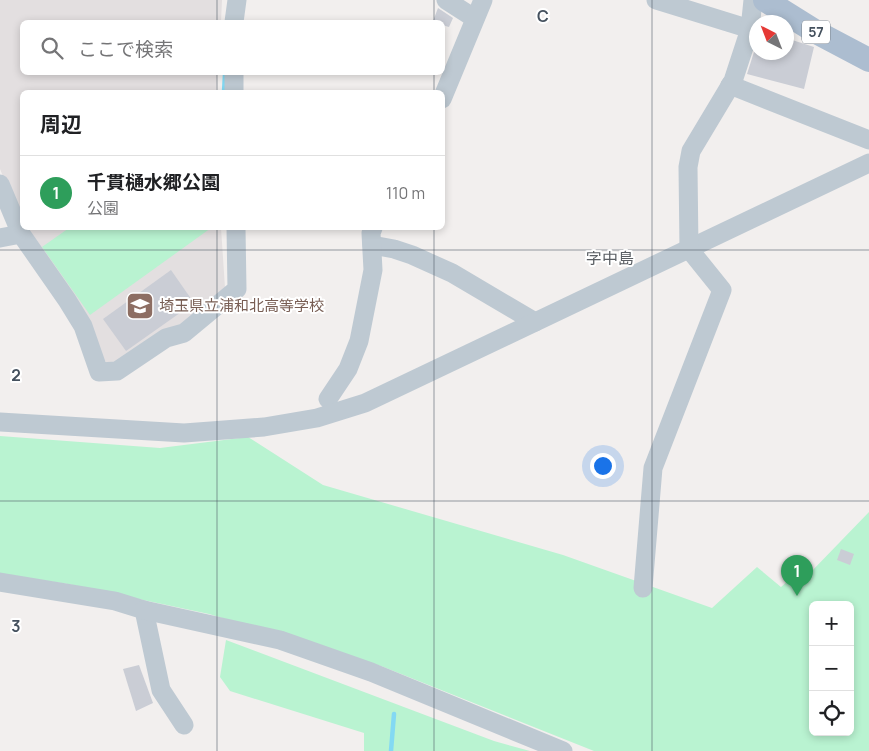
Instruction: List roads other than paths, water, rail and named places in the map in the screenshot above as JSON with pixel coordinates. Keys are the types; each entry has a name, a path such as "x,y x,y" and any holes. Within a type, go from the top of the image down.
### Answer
{"main road":[{"name":"57","path":"765,0 816,32 869,60"}],"street":[{"path":"234,20 237,0"},
{"path":"446,0 474,18"},
{"path":"445,91 483,0"},
{"path":"656,0 749,29"},
{"path":"751,15 752,0"},
{"path":"643,588 653,468 722,290 689,249 688,167 691,151 730,86 749,32"},
{"path":"234,75 234,90"},
{"path":"730,86 869,140"},
{"path":"0,422 184,433 270,426 317,418 372,399 869,163"},
{"path":"0,184 21,234 83,326 99,372 117,371 166,338 184,333 237,289 236,230"},
{"path":"0,238 21,234"},
{"path":"372,236 394,248 452,273 536,322"},
{"path":"328,399 348,369 359,340 373,270 372,236"},
{"path":"270,426 328,399 354,397 372,399"},
{"path":"0,582 115,600 144,610 280,640 371,672 563,751"},
{"path":"144,610 160,690 184,725"}],"waterway":[{"path":"224,90 225,75"},
{"path":"391,751 394,714"}],"place":[{"name":"埼玉県立浦和北高等学校","path":"140,306"},
{"name":"千貫樋水郷公園","path":"797,596"}],"district":[{"name":"字中島","path":"610,258"}]}
